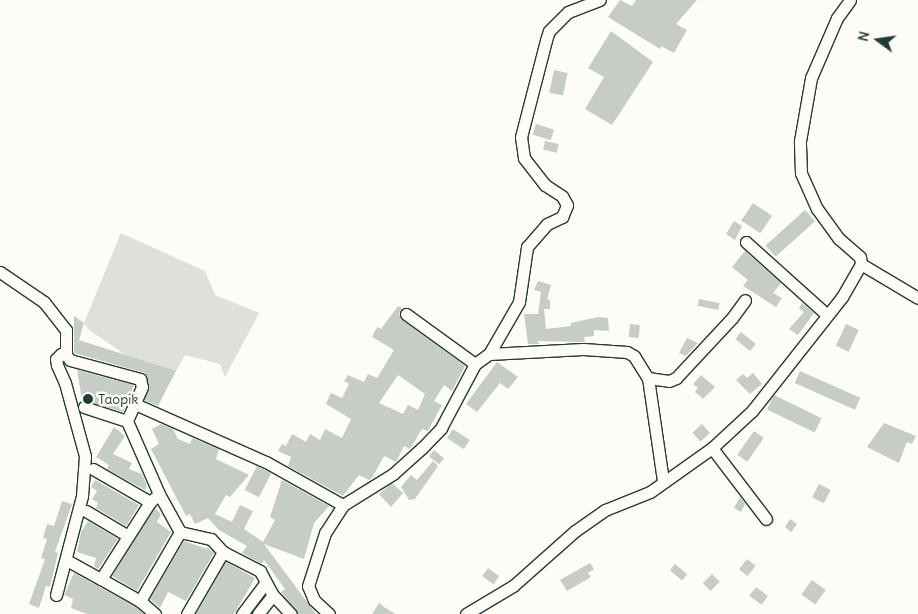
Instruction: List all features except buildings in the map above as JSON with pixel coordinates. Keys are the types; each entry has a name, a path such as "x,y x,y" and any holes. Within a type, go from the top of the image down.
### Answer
{"street":[{"path":"329,614 314,600 308,586 325,533 343,510 344,505 393,474 422,448 440,428 475,364 489,354 519,302 527,247 547,224 562,217 567,205 562,196 546,185 524,158 521,137 549,31 568,12 600,0"},
{"path":"466,614 514,586 575,531 605,510 650,492 712,448 752,411 842,297 861,264 860,257 839,239 816,209 801,165 800,141 811,78 837,18 850,0"},
{"path":"746,242 827,315"},
{"path":"861,264 918,298"},
{"path":"0,272 44,302 66,330 66,355 70,360 140,379 143,383 127,422"},
{"path":"648,378 669,381 676,378 732,318 745,300"},
{"path":"406,314 475,364"},
{"path":"489,354 583,349 627,352 640,361 648,378 663,481"},
{"path":"56,595 82,496 85,456 65,384 57,366 56,359 61,354 66,355"},
{"path":"135,404 266,462 344,505"},
{"path":"84,407 127,422 159,494 180,532 211,539 223,552 260,571 265,584 291,614"},
{"path":"712,448 766,519"},
{"path":"93,469 150,502"},
{"path":"101,578 150,502 159,494"},
{"path":"86,511 128,536"},
{"path":"140,601 180,532"},
{"path":"187,614 223,552"},
{"path":"70,562 140,601 155,614"},
{"path":"242,614 265,584"},
{"path":"258,614 273,595"}],"shaded area":[{"path":"121,233 205,271 215,295 259,313 225,377 220,364 185,355 176,371 127,356 88,329 84,323"}],"place":[{"name":"Taopik","path":"88,399"}]}
